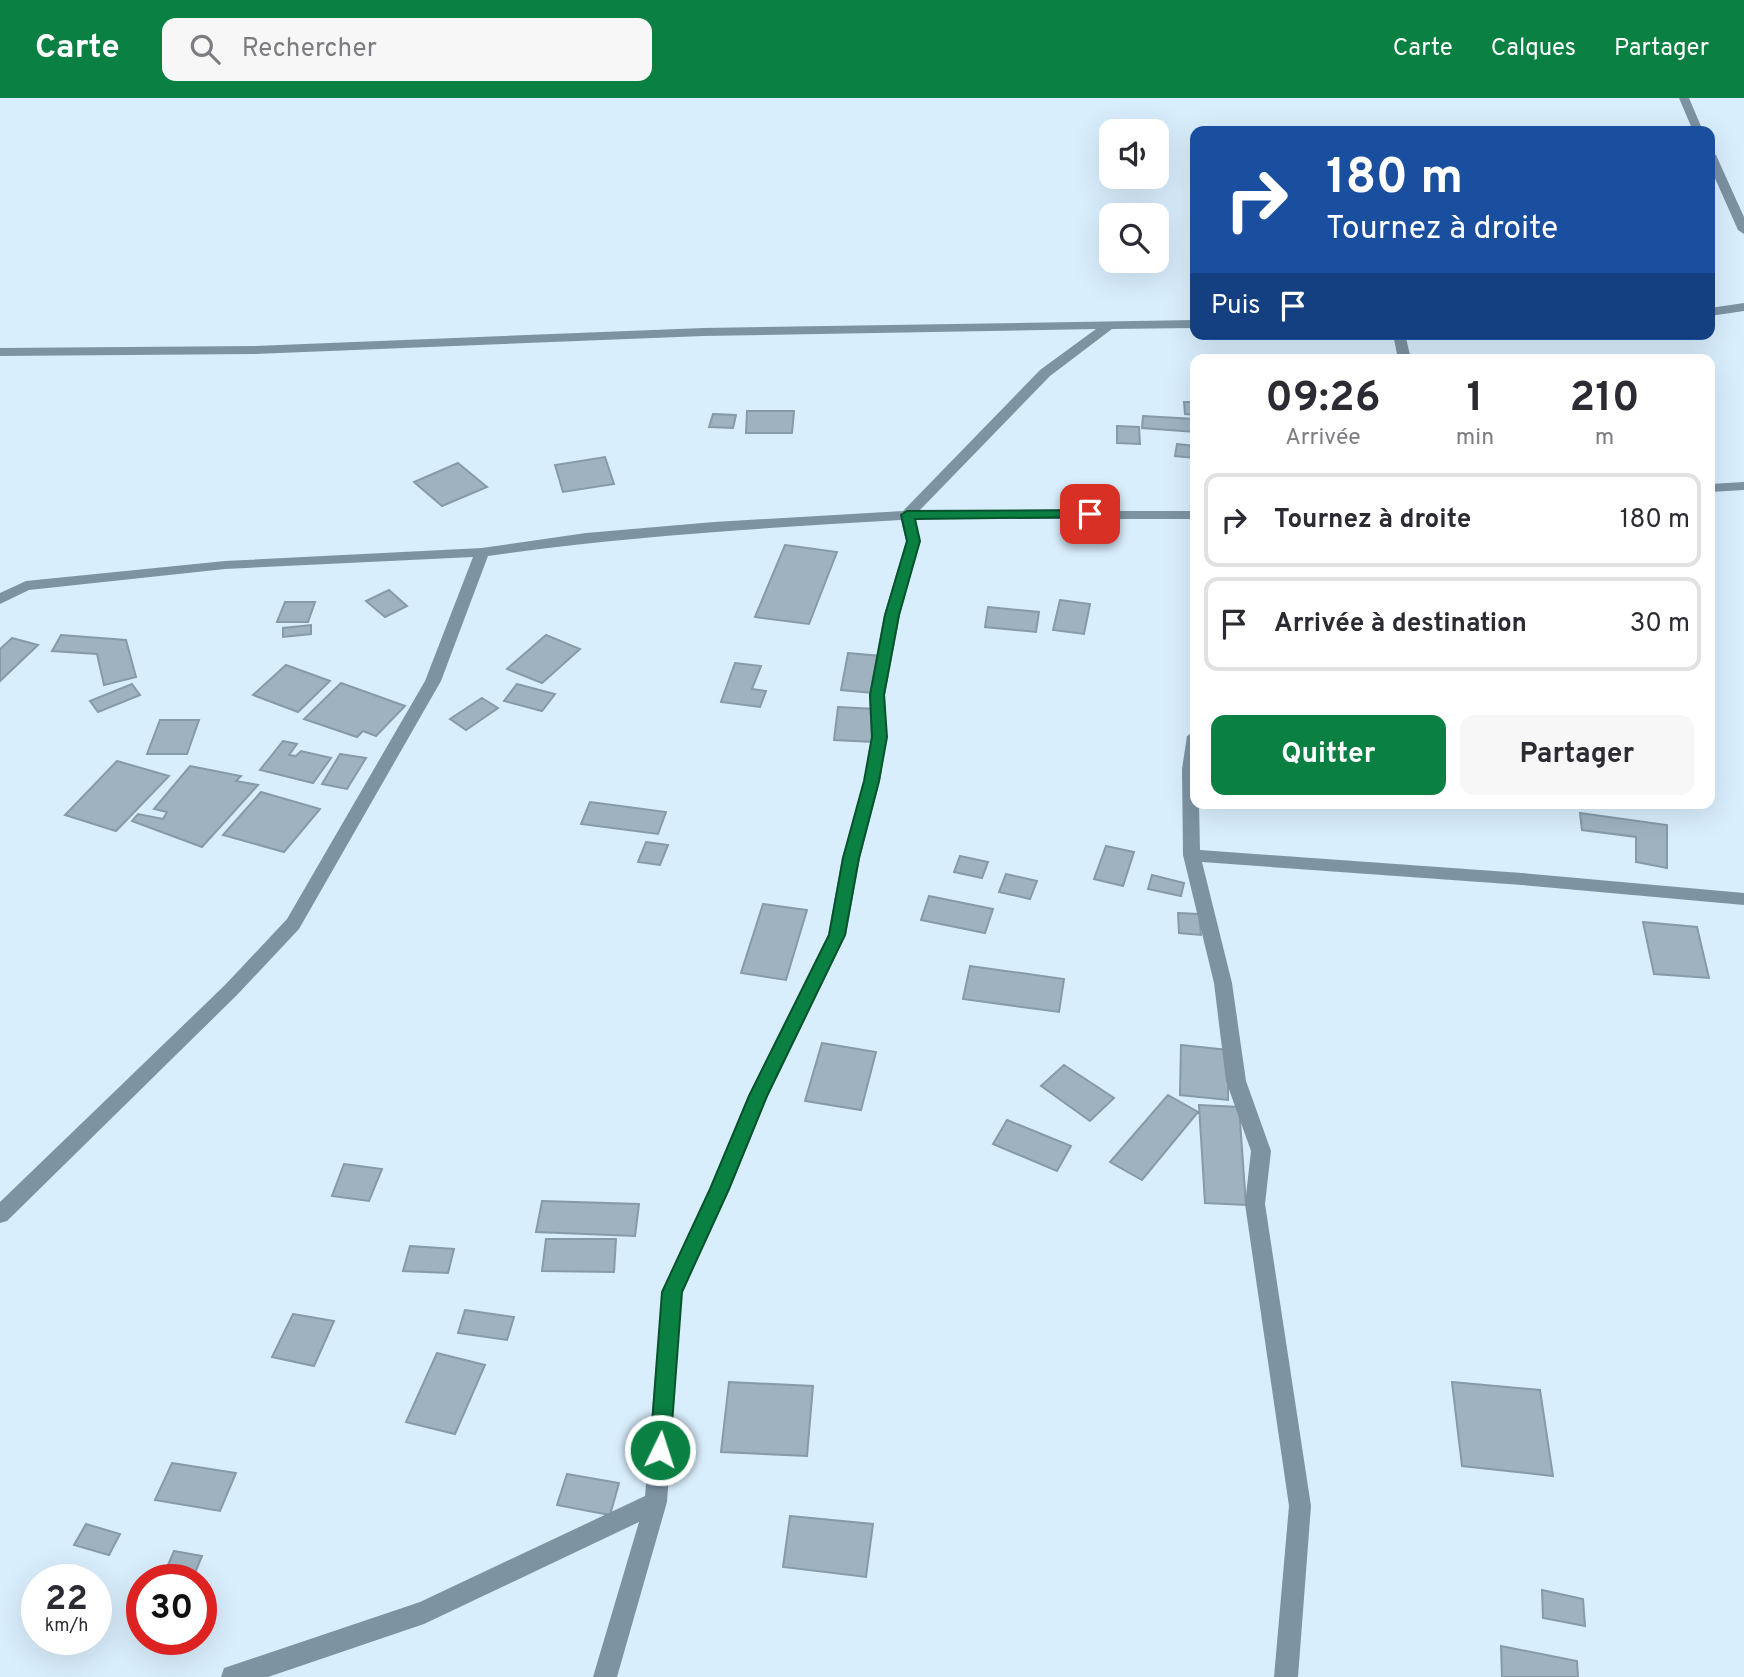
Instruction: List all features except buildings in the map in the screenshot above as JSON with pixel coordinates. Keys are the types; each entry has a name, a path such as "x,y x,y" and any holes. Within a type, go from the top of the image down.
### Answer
{"street":[{"path":"1684,98 1696,126"},
{"path":"1715,166 1744,230"},
{"path":"1715,311 1744,307"},
{"path":"0,352 255,349 703,331 1190,324"},
{"path":"907,515 1045,373 1107,327"},
{"path":"1715,488 1744,486"},
{"path":"606,1677 656,1502 672,1292 720,1189 758,1096 837,935 851,858 872,781 879,737 877,695 892,615 914,541 907,515"},
{"path":"0,599 26,586 225,565 482,552 586,537 714,526 907,515 1190,515"},
{"path":"0,1214 231,990 293,924 433,681 482,552"},
{"path":"1190,764 1190,798"},
{"path":"1190,809 1192,855 1223,983 1236,1081 1261,1152 1255,1204 1300,1506 1286,1677"},
{"path":"1192,855 1522,878 1744,899"},
{"path":"233,1677 424,1612 656,1502"}],"route":[{"path":"660,1450 672,1292 720,1189 758,1096 837,935 851,858 872,781 879,737 877,695 892,615 914,541 907,515 1090,514"}]}
